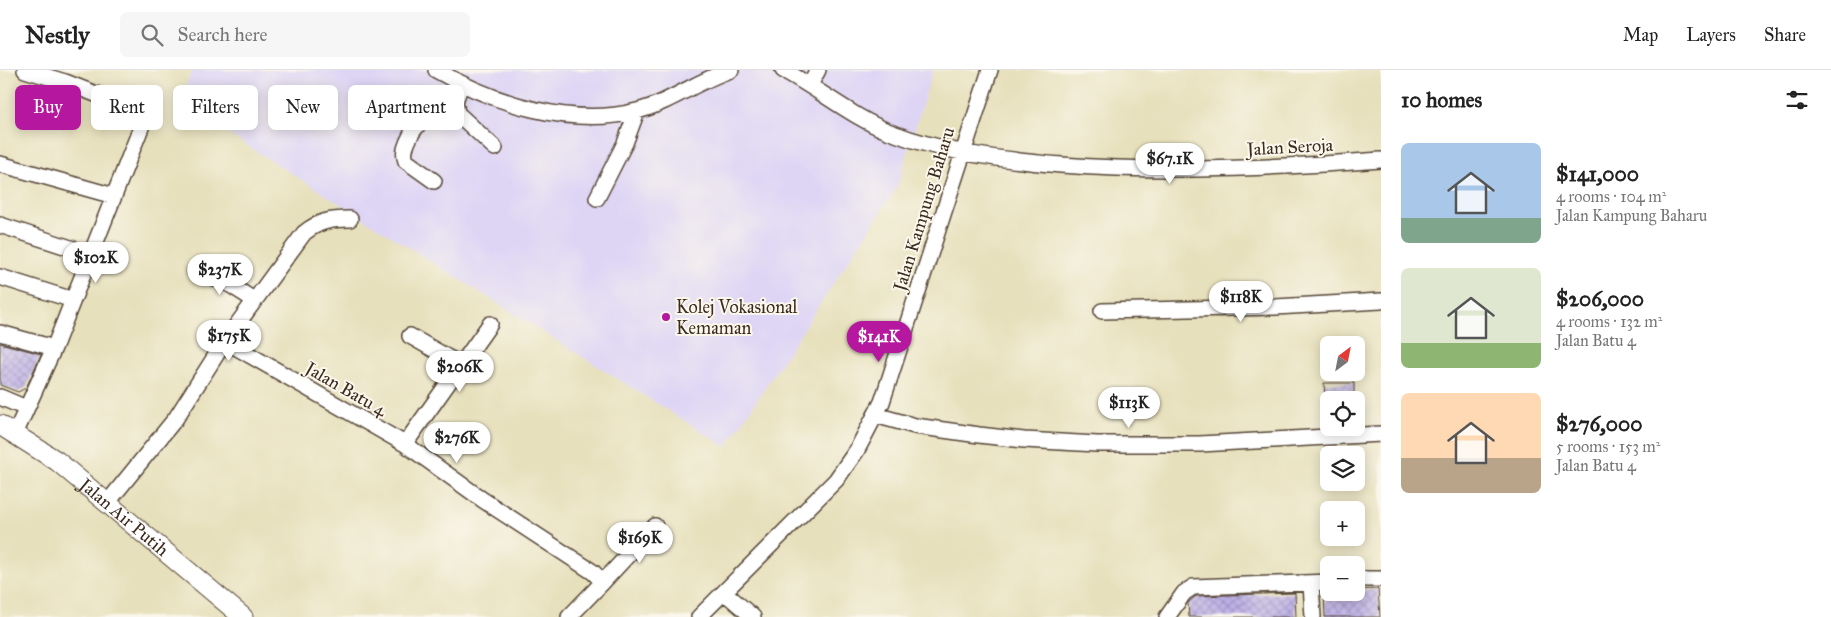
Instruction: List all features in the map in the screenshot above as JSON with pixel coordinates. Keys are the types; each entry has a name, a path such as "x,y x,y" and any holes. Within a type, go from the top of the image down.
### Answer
{"main road":[{"name":"Jalan Air Putih","path":"8,429 57,461 243,617"}],"street":[{"path":"8,429 26,408 54,348 144,120 141,113 65,82 25,70"},
{"path":"436,70 536,108 577,116 596,117 637,111 676,96 712,73 730,70"},
{"name":"Jalan Seroja","path":"783,70 850,111 889,132 962,152 1021,161 1131,170 1227,169 1381,160"},
{"path":"810,85 818,70"},
{"name":"Jalan Kampung Baharu","path":"699,617 836,480 857,450 875,416 904,336 990,70"},
{"path":"598,198 625,143 637,111"},
{"path":"464,119 495,148"},
{"path":"414,130 404,151 406,161 434,181"},
{"path":"0,164 114,196"},
{"path":"108,502 176,418 224,341 304,233 315,224 328,219 350,218"},
{"path":"0,226 92,255"},
{"path":"195,271 224,281 254,300"},
{"path":"0,277 73,300"},
{"path":"1102,311 1275,308 1381,301"},
{"path":"405,444 490,324"},
{"path":"0,333 54,348"},
{"path":"410,336 461,365"},
{"name":"Jalan Batu 4","path":"224,341 405,444 482,500 575,559 603,582"},
{"path":"0,397 26,408"},
{"path":"875,416 915,426 979,435 1024,440 1097,444 1200,444 1263,439 1381,434"},
{"path":"569,617 655,526"},
{"path":"1365,579 1381,579"},
{"path":"1167,617 1184,593 1194,587 1320,582"},
{"path":"1311,583 1313,617"},
{"path":"724,592 753,617"}],"shaded area":[{"name":"Kolej Vokasional Kemaman","path":"193,70 933,70 897,187 726,447 222,130 258,130 258,85 186,85"}],"building":[{"path":"0,343 41,354 26,388 18,392 0,385"},
{"path":"1324,383 1354,383 1354,391 1324,391"},
{"path":"1378,589 1380,617 1325,617 1324,601 1365,601 1365,590"},
{"path":"1295,593 1296,617 1189,617 1188,603 1196,596"}],"place":[{"name":"Kolej Vokasional Kemaman","path":"666,317"}]}
